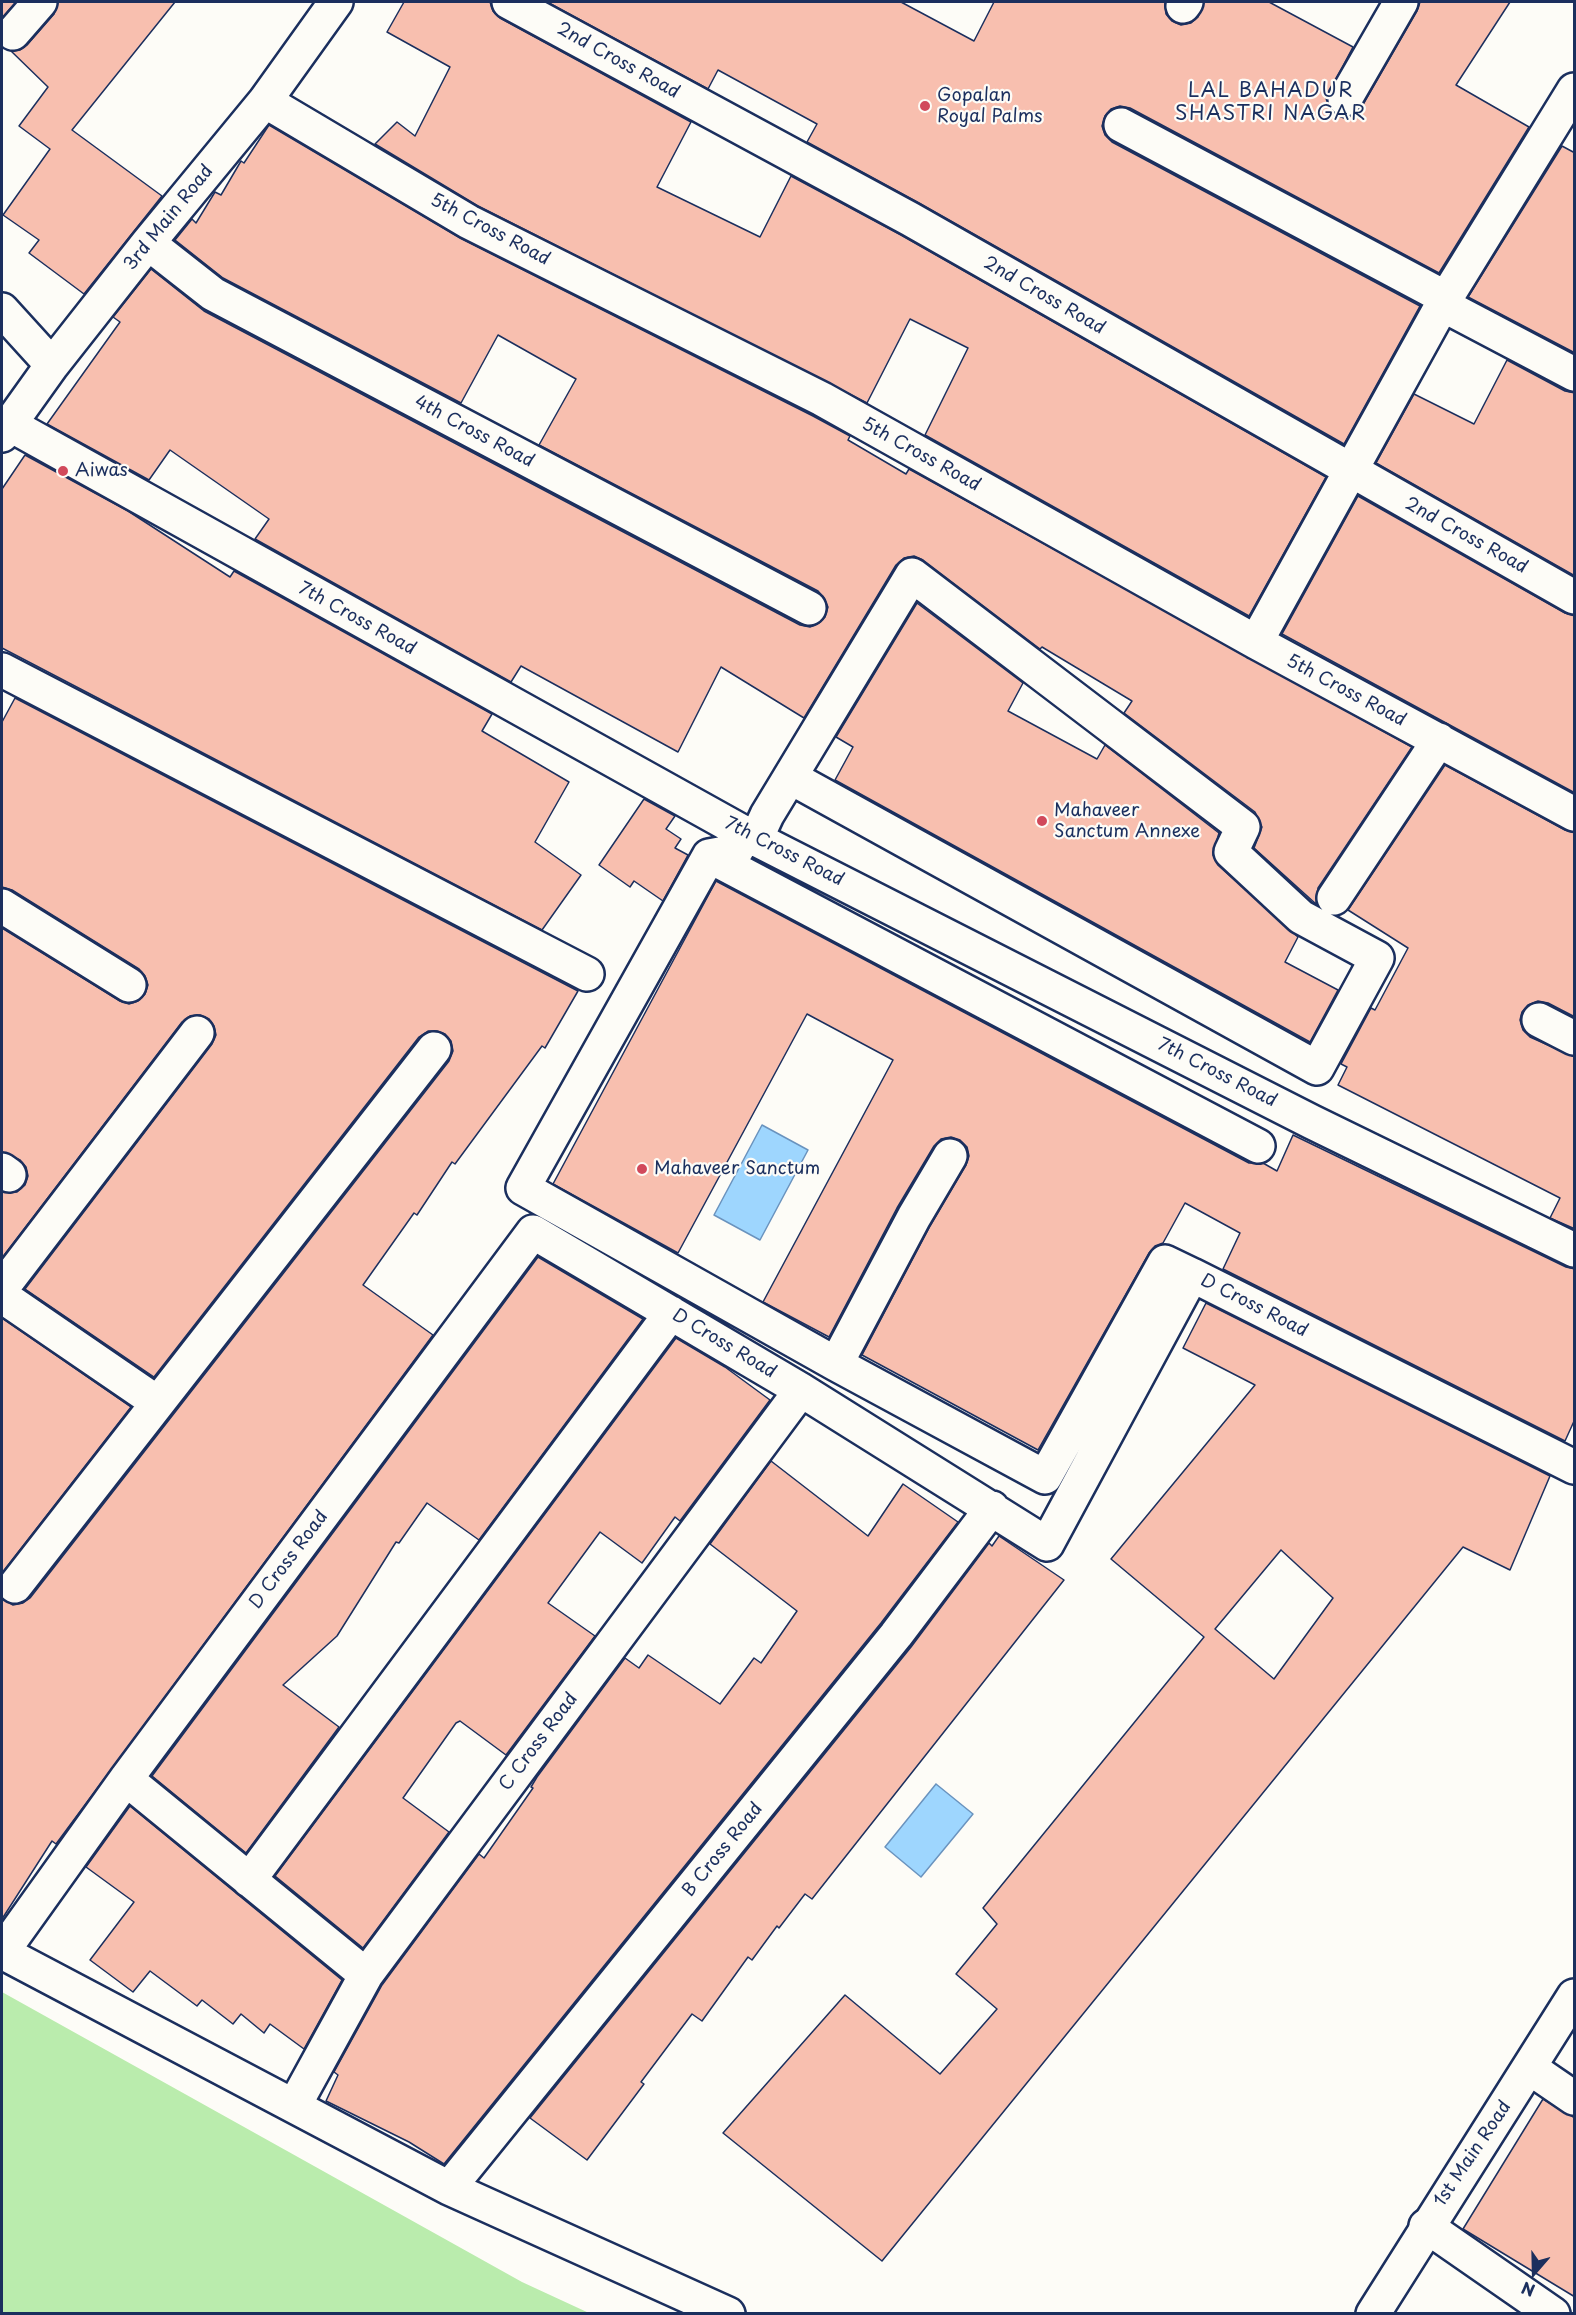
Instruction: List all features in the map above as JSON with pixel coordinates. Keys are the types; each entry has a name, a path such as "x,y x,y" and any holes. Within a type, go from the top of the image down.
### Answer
{"street":[{"path":"13,33 40,2"},
{"name":"3rd Main Road","path":"5,429 148,243 265,102 336,2"},
{"name":"2nd Cross Road","path":"509,2 909,219 1575,597"},
{"path":"1345,99 1401,2"},
{"path":"1256,642 1444,301 1575,90"},
{"name":"5th Cross Road","path":"265,102 469,222 822,399 1256,642 1575,814"},
{"path":"1121,125 1575,374"},
{"name":"4th Cross Road","path":"148,243 213,294 809,608"},
{"path":"2,310 52,365"},
{"name":"7th Cross Road","path":"5,429 751,837 1312,1122 1575,1250"},
{"path":"709,856 736,851 751,837 790,777 912,575 1243,827 1231,852 1301,917 1377,958 1317,1068 790,777"},
{"path":"2,670 587,974"},
{"path":"1334,898 1438,740"},
{"path":"709,856 1258,1146"},
{"path":"709,856 523,1188 836,1364 1045,1477 1165,1262 1192,1275"},
{"path":"2,906 129,985"},
{"path":"1539,1020 1575,1038"},
{"path":"2,1288 197,1033"},
{"path":"15,1586 434,1049"},
{"path":"836,1364 914,1217 950,1156"},
{"name":"D Cross Road","path":"2,1951 126,1779 532,1233 801,1390 1047,1544 1192,1275 1575,1467"},
{"path":"2,1296 158,1403"},
{"path":"249,1880 671,1313"},
{"name":"C Cross Road","path":"294,2106 366,1975 801,1390"},
{"name":"B Cross Road","path":"449,2188 896,1635 992,1508"},
{"path":"126,1779 366,1975"},
{"path":"2,1951 449,2188 728,2313"},
{"name":"1st Main Road","path":"1373,2313 1426,2226 1575,1996"},
{"path":"1530,2068 1575,2098"},
{"path":"1426,2226 1553,2313"}],"green space":[{"path":"2,1992 522,2282 589,2313 2,2313"}],"water":[{"path":"762,1125 808,1150 760,1240 714,1215"},
{"path":"936,1784 973,1814 921,1877 885,1847"}],"building":[{"path":"2,2 16,2 2,18"},
{"path":"58,2 175,2 72,130 162,196 84,294 29,253 39,240 3,215 50,149 19,126 48,87 11,51 20,50 27,45 54,14"},
{"path":"404,2 490,2 493,11 500,18 691,122 657,187 760,237 791,176 901,235 1326,477 1249,616 925,435 968,348 910,319 867,403 478,206 375,144 397,122 415,136 450,67 387,32"},
{"path":"547,2 901,2 974,41 994,2 1165,2 1166,14 1172,21 1181,25 1191,23 1198,17 1204,2 1269,2 1353,47 1326,98 1329,109 1344,118 1354,115 1361,108 1420,2 1510,2 1456,85 1529,127 1439,273 1130,108 1120,106 1111,109 1105,116 1102,126 1105,135 1112,142 1420,306 1344,444 807,142 817,124 718,70 708,89"},
{"path":"269,125 460,238 813,416 850,436 848,440 906,474 909,469 1412,747 1318,888 1316,904 1254,848 1262,827 1255,812 1124,713 1132,701 1042,647 1040,649 923,560 914,556 904,558 896,565 804,718 721,667 678,752 521,666 511,682 255,539 269,519 170,450 149,480 47,424 120,322 113,317 151,269 204,311 800,625 810,627 825,617 828,607 818,591 539,445 576,379 498,335 461,403 223,278 175,240 192,219 196,223 215,192 221,195 241,161 244,163"},
{"path":"1562,146 1575,153 1575,353 1468,297"},
{"path":"1507,360 1565,391 1575,393 1575,576 1376,463 1414,394 1474,424"},
{"path":"25,455 128,511 230,577 234,571 492,714 482,731 569,782 535,842 581,875 542,930 2,648 2,489"},
{"path":"1358,496 1565,613 1575,616 1575,793 1282,634"},
{"name":"Mahaveer Sanctum Annexe","path":"917,603 1023,683 1008,711 1097,759 1105,745 1219,833 1213,855 1218,865 1298,937 1285,962 1338,990 1310,1042 835,780 853,747 836,737"},
{"path":"15,698 578,991 545,1048 542,1046 455,1164 452,1162 417,1215 414,1213 363,1285 433,1335 56,1844 52,1841 2,1919 2,1598 13,1605 23,1603 30,1598 449,1061 453,1051 451,1041 445,1034 428,1031 419,1037 154,1377 25,1289 212,1044 216,1035 209,1019 200,1015 190,1016 182,1022 2,1258 2,1192 17,1192 25,1185 28,1176 26,1167 20,1160 2,1152 2,928 120,1001 129,1004 138,1001 145,994 148,985 139,969 12,890 2,887 2,722"},
{"path":"1445,765 1565,830 1575,833 1575,1017 1548,1003 1538,1001 1528,1005 1522,1012 1520,1020 1523,1030 1530,1037 1575,1057 1575,1229 1550,1218 1560,1198 1338,1085 1347,1067 1341,1064 1371,1008 1375,1010 1408,948 1348,910"},
{"path":"644,799 675,816 666,829 681,839 675,848 688,855 663,901 634,881 630,887 599,865"},
{"name":"Mahaveer Sanctum","path":"716,881 1249,1163 1263,1163 1277,1171 1293,1135 1566,1267 1575,1269 1575,1419 1565,1441 1223,1269 1240,1233 1185,1203 1163,1243 1155,1246 1149,1253 1038,1450 862,1355 930,1226 966,1165 969,1156 967,1147 960,1140 951,1137 941,1139 934,1146 897,1208 829,1337 763,1302 893,1060 807,1014 678,1253 553,1184"},
{"path":"538,1257 643,1319 479,1540 427,1503 399,1543 396,1542 337,1636 283,1685 339,1727 246,1853 152,1776"},
{"path":"1206,1303 1550,1476 1510,1570 1463,1547 882,2261 723,2133 845,1995 940,2074 997,2009 956,1974 997,1924 983,1908 1204,1637 1111,1559 1255,1385 1183,1348","holes":["1281,1550 1333,1598 1274,1679 1215,1629"]},
{"path":"2,1318 131,1407 2,1573"},
{"path":"676,1338 725,1367 770,1400 680,1521 675,1517 642,1563 600,1532 548,1603 595,1636 506,1755 460,1721 456,1723 403,1798 449,1832 363,1948 275,1876"},
{"path":"771,1461 868,1536 903,1484 958,1522 881,1623 444,2164 409,2142 326,2101 338,2075 334,2072 382,1985 479,1854 484,1858 533,1788 531,1787 537,1777 625,1658 639,1668 648,1655 720,1704 754,1658 761,1663 797,1611 710,1544"},
{"path":"999,1536 1064,1580 812,1899 805,1894 752,1960 748,1957 702,2021 692,2014 641,2082 644,2084 587,2160 530,2118 911,1647 989,1543 992,1546"},
{"path":"130,1806 342,1980 304,2049 270,2024 264,2033 241,2014 233,2024 202,2000 197,2006 150,1971 133,1992 90,1960 134,1902 86,1867"},
{"path":"1543,2099 1575,2118 1575,2297 1463,2229"}],"place":[{"name":"Gopalan Royal Palms","path":"925,106"},
{"name":"Aiwas","path":"63,471"},
{"name":"Mahaveer Sanctum Annexe","path":"1042,821"},
{"name":"Mahaveer Sanctum","path":"642,1169"}],"district":[{"name":"LAL BAHADUR SHASTRI NAGAR","path":"1271,102"}]}
